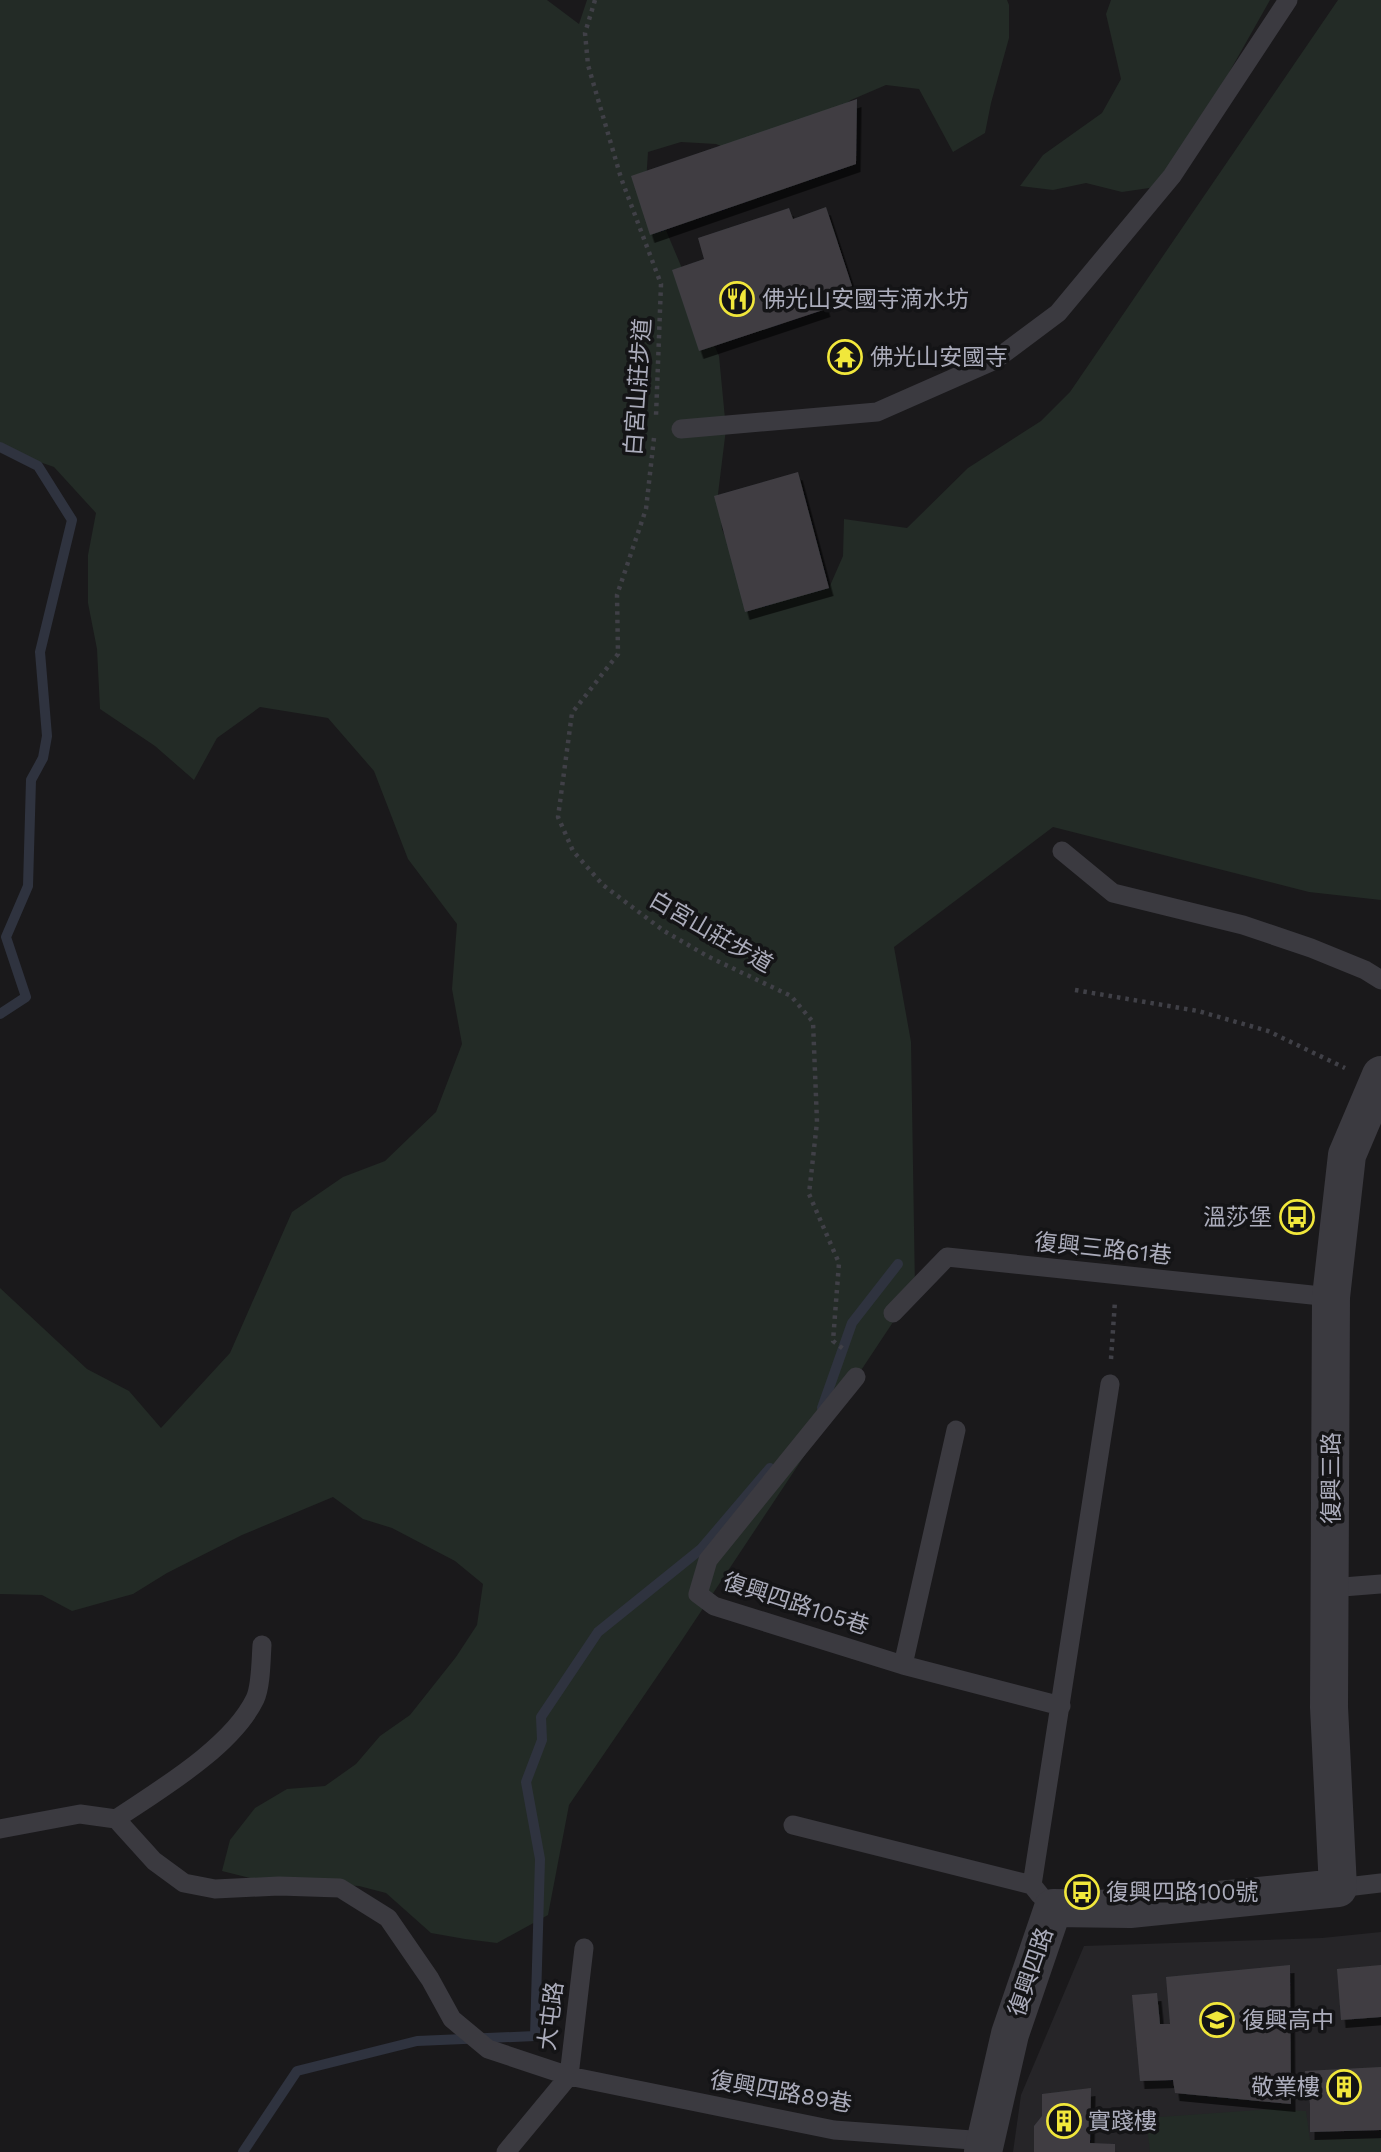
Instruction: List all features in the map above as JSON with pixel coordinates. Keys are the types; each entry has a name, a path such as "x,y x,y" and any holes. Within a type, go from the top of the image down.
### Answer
{"street":[{"name":"復興三路","path":"1338,1888 1329,1707 1331,1297 1347,1155 1379,1079"},
{"name":"復興四路","path":"984,2146 1042,1897 1130,1909 1338,1888"}],"lane":[{"path":"681,429 877,412 995,360 1058,313 1172,176 1288,0"},
{"path":"1062,851 1112,893 1242,925 1311,948 1365,970 1381,980"},
{"name":"復興三路61巷","path":"893,1313 947,1257 1331,1297"},
{"name":"復興四路105巷","path":"856,1377 708,1560 698,1594 714,1606 903,1665 1061,1706"},
{"name":"復興四路","path":"1042,1897 1061,1706 1110,1384"},
{"path":"903,1665 956,1430"},
{"path":"1330,1588 1381,1584"},
{"path":"0,1829 80,1814 116,1819 186,1771 229,1735 256,1698 262,1645"},
{"name":"復興四路89巷","path":"116,1819 154,1861 184,1883 215,1889 279,1886 340,1888 388,1918 430,1979 452,2019 488,2049 569,2076 834,2130 984,2146"},
{"path":"793,1825 1042,1897"},
{"name":"復興四路","path":"1338,1888 1381,1883"},
{"name":"大屯路","path":"506,2152 569,2076 584,1948"}],"path":[{"name":"白宮山莊步道","path":"595,0 585,33 589,65 621,178 661,284 656,415 646,509 617,595 618,654 572,713 558,817 573,851 603,885 664,930 709,957 791,996 813,1022 817,1122 809,1194 839,1263 833,1341 850,1354 856,1377"},
{"path":"1075,990 1198,1012 1268,1031 1379,1079"},
{"path":"1110,1384 1117,1275"}],"shaded area":[{"path":"0,0 547,0 579,24 587,0 1007,0 1009,38 985,133 953,152 919,89 886,85 851,100 823,120 743,155 716,144 681,142 648,152 646,183 719,356 726,429 718,494 722,529 734,558 829,588 843,556 844,519 907,528 968,468 1041,421 1070,392 1338,0 1381,0 1381,900 1309,892 1053,827 894,947 911,1042 915,1289 569,1805 548,1915 497,1943 431,1933 386,1893 359,1886 258,1880 222,1871 230,1840 255,1808 287,1789 325,1786 356,1764 380,1736 410,1715 456,1657 477,1625 483,1584 455,1561 392,1528 363,1519 333,1497 242,1535 167,1573 133,1594 72,1611 42,1595 0,1594 0,1288 87,1369 129,1391 161,1428 230,1353 292,1212 343,1177 385,1161 436,1112 462,1044 452,989 457,924 408,859 374,771 328,718 260,707 217,738 194,780 155,746 100,709 97,649 88,603 88,555 96,513 54,467 0,448"},
{"path":"1111,0 1270,0 1196,131 1156,187 1122,192 1086,183 1053,190 1020,186 1043,155 1102,113 1121,79 1106,14"},
{"name":"復興高中","path":"1381,1932 1381,2152 1013,2152 1021,2095 1084,1946 1322,1938"},
{"path":"1272,2109 1306,2111 1310,2140 1381,2138 1381,2152 1150,2152 1146,2118"}],"building":[{"path":"857,99 856,164 650,235 631,176"},
{"name":"佛光山安國寺","path":"826,207 852,286 822,296 826,309 699,351 672,270 704,259 698,238 789,208 793,219"},
{"path":"798,472 829,588 745,612 714,496"},
{"path":"1290,1965 1291,2104 1175,2093 1173,2080 1140,2081 1132,1995 1157,1993 1160,2024 1170,2024 1166,1977"},
{"path":"1381,1965 1381,2017 1341,2020 1337,1969"},
{"name":"敬業樓","path":"1381,2067 1381,2130 1310,2132 1310,2104 1305,2071"},
{"name":"實踐樓","path":"1091,2088 1090,2143 1115,2144 1115,2152 1034,2152 1034,2126 1042,2116 1042,2094"}],"waterway":[{"path":"0,447 38,466 72,520 40,652 47,736 43,758 31,780 28,886 6,937 26,997 0,1014"},
{"path":"822,1408 852,1323 898,1264"},
{"path":"243,2152 297,2071 417,2041 535,2036 540,1859 526,1782 542,1740 541,1717 598,1632 701,1549 770,1468"}],"place":[{"name":"佛光山安國寺滴水坊","path":"737,299"},
{"name":"佛光山安國寺","path":"845,357"},
{"name":"溫莎堡","path":"1297,1217"},
{"name":"復興四路100號","path":"1082,1892"},
{"name":"復興高中","path":"1217,2020"},
{"name":"敬業樓","path":"1344,2087"},
{"name":"實踐樓","path":"1064,2121"}]}
